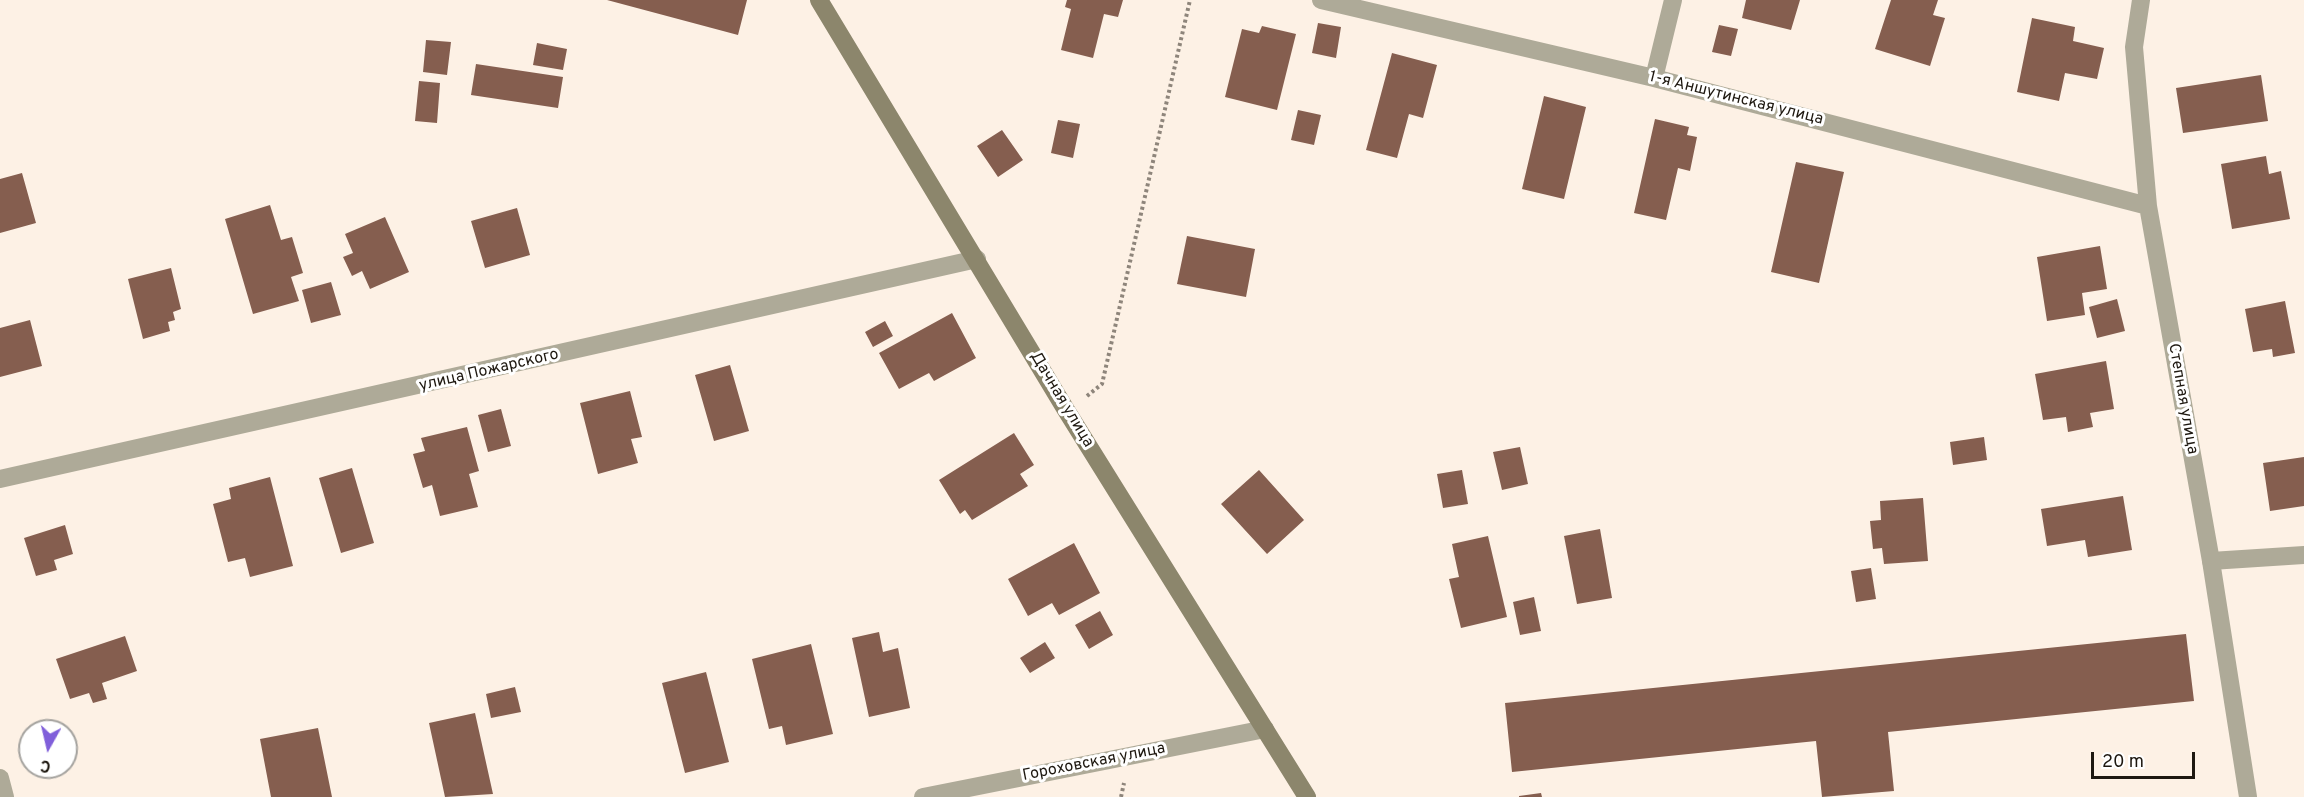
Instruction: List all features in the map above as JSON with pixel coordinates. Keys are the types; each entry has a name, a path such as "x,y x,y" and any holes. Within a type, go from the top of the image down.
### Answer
{"street":[{"name":"Дачная улица","path":"819,0 1066,410 1307,797"},
{"name":"1-я Аншутинская улица","path":"1321,0 1654,78 2148,206"},
{"path":"1654,78 1673,0"},
{"name":"Степная улица","path":"2141,0 2134,57 2148,206 2211,561 2248,797"},
{"name":"улица Пожарского","path":"0,479 977,260"},
{"path":"2211,561 2304,555"},
{"name":"Гороховская улица","path":"923,797 1265,729"},
{"path":"0,778 5,797"}],"path":[{"path":"1066,410 1102,384 1190,0"}],"building":[{"path":"607,0 747,0 738,35"},
{"path":"1067,0 1123,0 1118,17 1104,14 1093,58 1061,50 1071,9 1065,7"},
{"path":"1746,0 1800,0 1791,30 1742,18"},
{"path":"1891,0 1938,0 1933,15 1945,18 1930,66 1875,49"},
{"path":"2032,18 2075,27 2073,41 2104,48 2097,79 2065,73 2059,101 2017,92"},
{"path":"1318,23 1341,27 1336,58 1312,53"},
{"path":"1719,25 1738,29 1731,56 1712,52"},
{"path":"1262,26 1296,34 1277,110 1225,97 1242,29 1259,33"},
{"path":"426,40 451,42 447,75 423,72"},
{"path":"537,43 567,49 563,70 533,65"},
{"path":"1392,53 1437,65 1423,118 1409,114 1397,158 1366,150"},
{"path":"476,64 563,77 558,108 471,95"},
{"path":"2261,75 2268,121 2183,133 2176,88"},
{"path":"419,81 440,83 437,123 415,121"},
{"path":"1544,96 1586,107 1564,199 1522,189"},
{"path":"1298,110 1321,115 1314,145 1291,140"},
{"path":"1655,119 1689,127 1687,135 1697,137 1690,171 1678,168 1666,220 1634,213"},
{"path":"1058,120 1080,124 1073,158 1051,153"},
{"path":"1002,130 1023,160 998,177 977,146"},
{"path":"2266,156 2269,174 2281,171 2290,219 2232,229 2221,164"},
{"path":"1796,162 1844,172 1819,283 1771,272"},
{"path":"22,173 36,223 0,233 0,179"},
{"path":"270,205 281,240 292,237 303,273 291,277 299,301 253,314 225,219"},
{"path":"517,208 530,255 485,268 471,221"},
{"path":"385,217 409,272 370,289 362,271 352,276 343,257 353,253 345,234"},
{"path":"1187,236 1255,249 1246,297 1177,284"},
{"path":"2100,246 2107,289 2082,293 2085,315 2047,321 2037,257"},
{"path":"171,268 181,309 173,312 175,320 168,322 170,331 143,339 128,279"},
{"path":"331,282 341,315 311,323 302,290"},
{"path":"2117,299 2125,331 2097,338 2089,307"},
{"path":"2285,301 2295,353 2273,357 2272,349 2253,352 2245,309"},
{"path":"952,313 976,358 934,381 929,373 899,389 879,353"},
{"path":"30,320 42,366 0,377 0,328"},
{"path":"885,321 893,336 873,347 865,332"},
{"path":"2106,361 2114,409 2090,413 2093,427 2068,432 2066,417 2043,420 2035,374"},
{"path":"730,365 749,431 714,441 695,375"},
{"path":"630,391 642,437 631,439 638,463 598,474 580,403"},
{"path":"501,409 511,446 488,452 478,415"},
{"path":"467,427 479,471 469,474 478,507 440,516 432,485 423,488 413,454 425,451 421,438"},
{"path":"1014,433 1034,465 1020,474 1028,486 972,520 965,510 960,514 939,480"},
{"path":"1984,437 1987,460 1953,465 1950,442"},
{"path":"1520,447 1528,484 1502,490 1493,452"},
{"path":"2304,457 2304,506 2270,511 2263,463"},
{"path":"352,468 374,543 341,553 319,478"},
{"path":"1259,470 1304,520 1267,554 1221,504"},
{"path":"1462,470 1468,504 1443,508 1437,474"},
{"path":"270,477 293,566 250,577 245,558 228,562 213,504 231,499 229,488"},
{"path":"2123,496 2132,550 2088,557 2085,540 2047,546 2041,509"},
{"path":"1923,498 1928,561 1884,564 1882,548 1873,549 1870,521 1881,520 1880,501"},
{"path":"65,525 73,554 54,560 57,570 36,576 24,538"},
{"path":"1600,529 1612,598 1577,604 1564,536"},
{"path":"1488,536 1507,617 1461,628 1449,579 1459,577 1452,544"},
{"path":"1074,543 1100,593 1059,615 1052,603 1028,616 1008,579"},
{"path":"1871,568 1876,599 1856,602 1851,571"},
{"path":"1534,597 1541,631 1520,635 1513,602"},
{"path":"1100,611 1113,635 1089,649 1075,625"},
{"path":"879,632 883,652 898,648 910,708 869,717 852,638"},
{"path":"2186,634 2194,701 1888,732 1894,791 1822,797 1816,741 1512,772 1505,703"},
{"path":"125,636 137,671 102,683 107,699 93,703 89,693 70,699 56,659"},
{"path":"1045,642 1055,658 1030,673 1020,658"},
{"path":"811,644 833,734 786,745 782,726 769,729 752,659"},
{"path":"706,672 729,762 685,773 662,683"},
{"path":"515,687 521,712 491,718 486,694"},
{"path":"475,713 493,794 445,797 429,723"},
{"path":"318,728 332,797 271,797 260,739"},
{"path":"1541,793 1542,797 1519,797 1519,796"}]}
